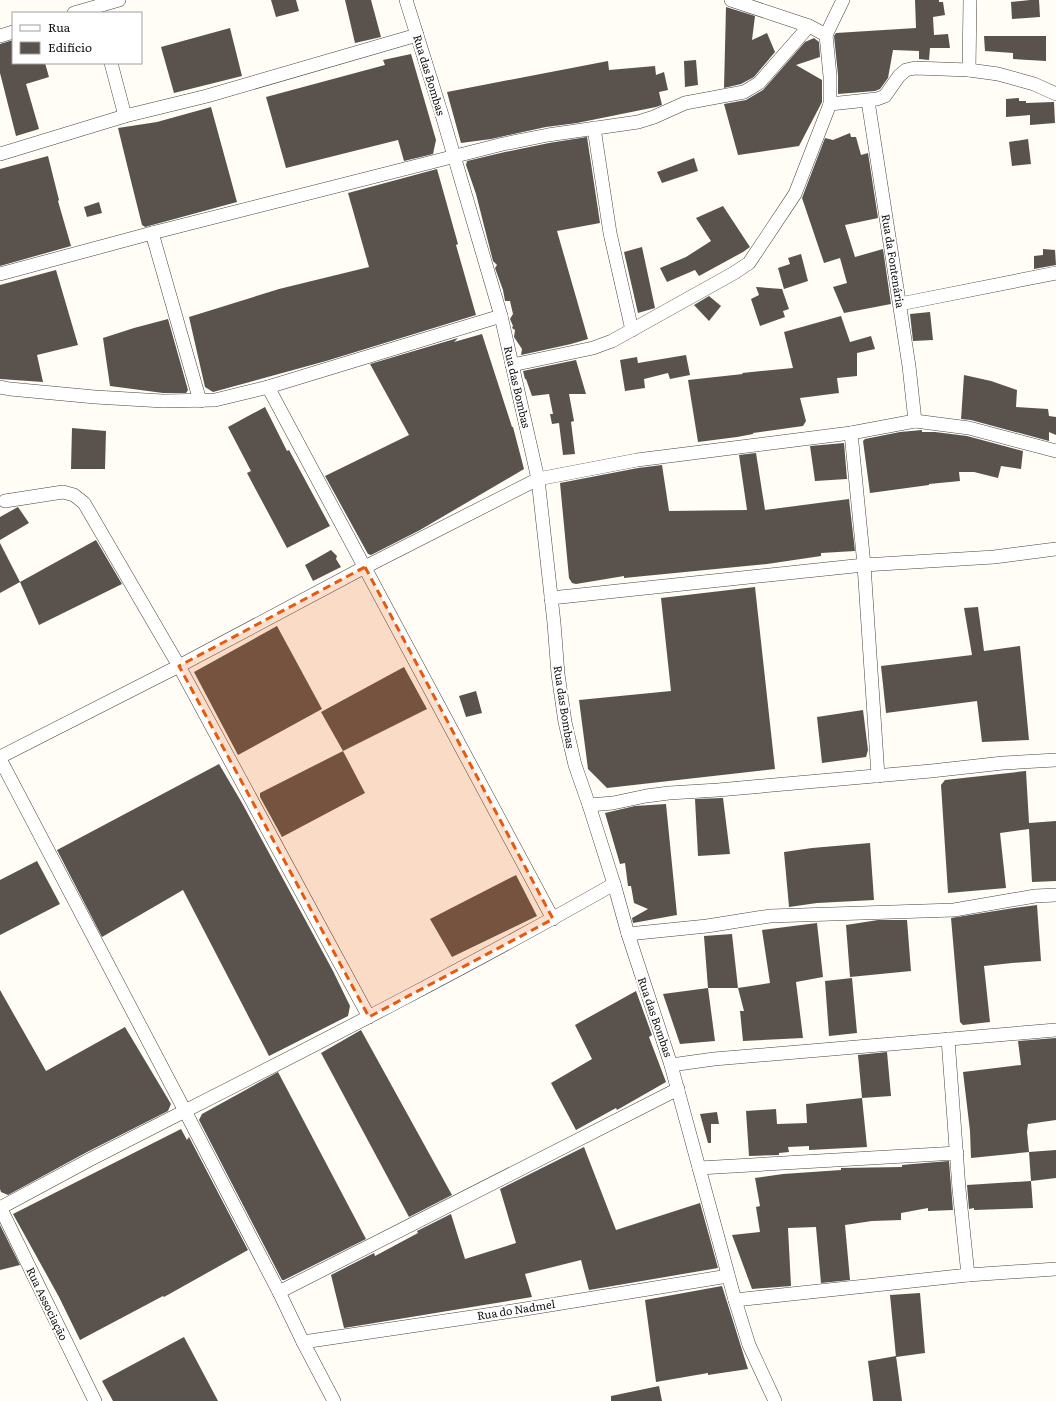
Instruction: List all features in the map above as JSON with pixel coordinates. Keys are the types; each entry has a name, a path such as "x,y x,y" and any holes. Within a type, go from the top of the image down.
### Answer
{"street":[{"path":"82,12 97,10 119,0"},
{"name":"Rua das Bombas","path":"406,0 501,316 538,479 558,674 565,722 575,765 590,804 628,934 671,1064 728,1276 749,1345 775,1401"},
{"path":"731,0 809,26 826,35"},
{"path":"512,365 593,348 612,341 749,263 795,194 830,104 830,76 826,35 843,0"},
{"path":"970,0 970,70"},
{"path":"0,274 152,233 454,156 531,138 638,122 654,117 685,103 744,92 759,83 809,26"},
{"path":"0,36 12,32"},
{"path":"0,154 125,116 207,96 417,35"},
{"path":"111,64 125,116"},
{"path":"830,104 877,99 884,96 899,76 906,70 916,68 970,70 998,74 1034,84 1056,94"},
{"name":"Rua da Fontenária","path":"868,101 900,304 915,421"},
{"path":"594,128 610,233 632,330"},
{"path":"152,233 200,401"},
{"path":"900,304 1056,273"},
{"path":"0,387 96,397 200,401 215,400 268,387 501,316"},
{"path":"268,387 553,919"},
{"path":"334,1401 185,1111 0,758 538,479 659,457 851,433 915,421 969,428 1056,451"},
{"path":"851,433 864,565 878,776"},
{"path":"5,500 63,492 74,495 84,503 180,666 369,1017"},
{"path":"551,598 864,565 994,557 1056,549"},
{"path":"590,804 613,803 669,793 878,776 1002,763 1056,760"},
{"path":"0,1208 91,1159 369,1017 553,919 614,884"},
{"path":"628,934 707,926 770,916 954,910 1035,896 1056,896"},
{"path":"671,1064 721,1058 1056,1030"},
{"path":"948,1039 968,1275"},
{"path":"279,1292 678,1089"},
{"path":"699,1168 957,1153"},
{"name":"Rua Associação","path":"0,1208 95,1401"},
{"path":"735,1300 968,1275 1056,1269"},
{"name":"Rua do Nadmel","path":"303,1342 527,1309 728,1276"}],"highlighted area":[{"path":"365,567 553,919 369,1017 179,666"}],"building":[{"path":"271,0 296,0 299,11 276,17"},
{"path":"345,0 371,0 381,37 355,43"},
{"path":"915,0 939,0 939,2 943,2 945,15 933,17 934,35 948,34 950,48 930,48 929,60 919,59 919,51 893,50 888,78 880,89 875,91 838,94 838,75 834,36 836,33 916,28"},
{"path":"1039,0 1040,17 1012,19 1011,2"},
{"path":"726,7 755,16 752,40 767,33 775,52 754,77 741,84 724,88"},
{"path":"230,28 242,76 174,93 161,47"},
{"path":"984,36 1046,36 1046,61 1013,59 1013,53 985,51"},
{"path":"814,38 819,42 820,57 796,65 822,80 822,102 799,146 738,155 724,104 746,100 763,90 805,42"},
{"path":"12,40 12,64 45,64 49,77 26,84 39,129 16,136 0,73 0,44"},
{"path":"411,54 436,140 433,154 404,161 398,140 286,168 266,97 385,65 383,60"},
{"path":"696,60 698,85 685,87 684,61"},
{"path":"608,61 609,70 655,66 656,75 664,72 668,90 659,92 662,105 577,123 546,127 491,139 461,143 447,92"},
{"path":"1019,98 1019,101 1026,101 1026,103 1054,102 1055,123 1030,125 1030,115 1006,117 1006,99"},
{"path":"211,107 237,202 145,227 142,225 118,128 157,122"},
{"path":"850,133 851,137 856,137 861,155 868,153 878,218 845,225 855,257 883,249 891,304 844,313 833,287 847,283 840,258 824,263 802,198 825,138 833,140"},
{"path":"587,137 600,223 557,231 588,339 521,355 522,349 514,337 515,330 512,328 513,326 510,319 513,314 510,301 505,301 503,290 495,268 497,265 493,261 476,194 466,165 467,161 549,143"},
{"path":"1028,139 1031,164 1012,166 1009,142"},
{"path":"48,156 58,201 71,246 0,266 0,169"},
{"path":"694,158 698,171 662,183 657,172"},
{"path":"437,169 458,244 456,245 476,315 326,361 213,392 205,387 189,317 279,289 369,267 348,193"},
{"path":"99,202 102,213 87,217 84,207"},
{"path":"723,206 750,247 699,276 695,270 667,282 660,268 686,257 711,241 696,218"},
{"path":"642,247 655,308 638,313 624,252"},
{"path":"1043,249 1055,250 1056,265 1034,269 1034,256 1043,255"},
{"path":"801,254 808,281 784,289 778,268 790,264 788,258"},
{"path":"56,270 78,345 37,355 43,382 0,379 0,285"},
{"path":"756,287 782,289 789,309 783,311 785,317 760,326 751,299 759,295"},
{"path":"709,296 721,306 709,321 694,305"},
{"path":"930,312 933,340 913,341 910,314"},
{"path":"841,316 850,342 871,336 875,349 857,353 857,376 837,378 839,393 800,398 806,421 803,426 698,442 688,380 793,368 784,332"},
{"path":"168,319 188,390 186,393 163,393 110,386 103,338"},
{"path":"482,334 513,427 524,469 420,530 371,555 368,554 325,476 409,435 370,364 458,338 454,342"},
{"path":"686,355 690,375 670,379 668,373 644,379 645,388 625,391 620,360 637,357 638,363"},
{"path":"576,360 586,394 569,394 574,421 571,422 575,454 563,455 559,423 552,424 550,414 553,414 549,394 532,396 523,371"},
{"path":"964,375 991,381 1017,390 1016,407 1048,409 1049,416 1056,417 1056,435 1049,432 1049,441 971,420 961,419"},
{"path":"265,407 287,451 289,450 330,526 287,548 247,473 251,471 228,427"},
{"path":"72,428 106,431 105,469 71,469"},
{"path":"922,430 922,432 967,436 1023,451 1021,469 1001,466 998,478 974,472 959,472 960,481 870,493 863,441 865,439 900,432"},
{"path":"844,443 847,479 815,481 810,446"},
{"path":"756,453 765,510 849,499 855,551 821,553 821,556 767,564 624,578 624,576 576,584 572,583 569,578 560,483 638,468 662,465 669,511 747,510 739,455"},
{"path":"18,507 29,523 0,540 0,517"},
{"path":"96,540 122,584 39,625 20,582"},
{"path":"0,543 20,582 0,593"},
{"path":"331,550 337,556 336,559 341,567 313,581 305,565"},
{"path":"755,587 775,769 607,788 588,769 579,700 671,691 661,598"},
{"path":"978,607 984,651 1020,646 1029,740 982,742 977,701 886,713 881,666 972,655 964,608"},
{"path":"277,626 322,709 238,755 194,672"},
{"path":"404,667 427,709 343,751 321,712"},
{"path":"476,691 482,713 466,717 459,696"},
{"path":"863,710 868,750 866,757 822,763 817,717"},
{"path":"343,751 365,793 282,837 260,797 260,793"},
{"path":"219,764 242,803 333,971 350,1006 348,1016 269,1056 183,890 102,937 57,850"},
{"path":"1026,771 1029,823 1056,821 1056,881 1032,882 1029,829 1000,833 1006,888 948,893 941,785 945,780"},
{"path":"723,798 730,854 698,856 695,799"},
{"path":"666,804 677,915 633,923 632,918 648,909 634,903 631,886 628,886 625,863 620,864 605,813 635,806"},
{"path":"870,843 874,900 817,903 789,907 784,852"},
{"path":"37,861 60,904 0,935 0,880"},
{"path":"516,875 537,916 452,957 430,919"},
{"path":"1037,905 1041,961 984,966 990,1022 963,1025 960,1022 951,918"},
{"path":"878,920 907,920 911,971 850,977 846,925"},
{"path":"817,923 823,977 796,982 803,1038 743,1041 740,1011 744,1011 738,988 770,983 762,930"},
{"path":"732,934 738,988 708,988 704,936"},
{"path":"852,978 857,1033 829,1036 825,981"},
{"path":"708,988 715,1041 680,1044 663,994"},
{"path":"0,990 46,1071 125,1027 171,1104 168,1111 87,1152 8,1195 1,1192"},
{"path":"636,991 652,1035 649,1037 666,1082 617,1110 616,1108 576,1130 551,1083 592,1059 575,1025"},
{"path":"361,1030 452,1195 409,1217 321,1053"},
{"path":"1056,1038 1056,1120 1028,1124 1027,1132 1029,1152 971,1158 970,1131 963,1072 1021,1065 1018,1041"},
{"path":"887,1052 891,1096 862,1098 858,1055"},
{"path":"278,1072 366,1239 284,1280 282,1280 199,1120 202,1114"},
{"path":"862,1098 867,1147 809,1150 809,1146 788,1147 789,1152 779,1153 779,1155 749,1156 746,1111 776,1109 777,1124 807,1123 806,1104"},
{"path":"717,1112 719,1124 711,1124 711,1143 708,1143 700,1114"},
{"path":"181,1129 187,1140 189,1137 248,1250 164,1297 163,1296 80,1340 59,1297 13,1214"},
{"path":"584,1147 616,1230 700,1203 718,1268 589,1290 581,1260 525,1274 532,1297 344,1328 331,1275 374,1253 375,1256 418,1233 417,1231 451,1214 465,1259 516,1243 500,1189"},
{"path":"1056,1150 1056,1178 1031,1181 1029,1152"},
{"path":"949,1161 953,1210 928,1211 928,1208 901,1213 901,1220 872,1221 845,1225 850,1280 821,1283 816,1227 788,1228 791,1286 752,1289 732,1235 760,1232 756,1207 760,1206 755,1178 783,1174 841,1170 841,1168 902,1167 902,1165"},
{"path":"1031,1181 1033,1208 969,1209 967,1185"},
{"path":"0,1225 20,1265 0,1270"},
{"path":"722,1286 748,1369 708,1375 708,1373 656,1382 645,1300"},
{"path":"920,1293 925,1353 896,1357 890,1295"},
{"path":"184,1337 218,1401 113,1401 102,1381"},
{"path":"896,1356 902,1401 873,1401 868,1361"},
{"path":"659,1386 662,1401 611,1401 611,1396"}]}
